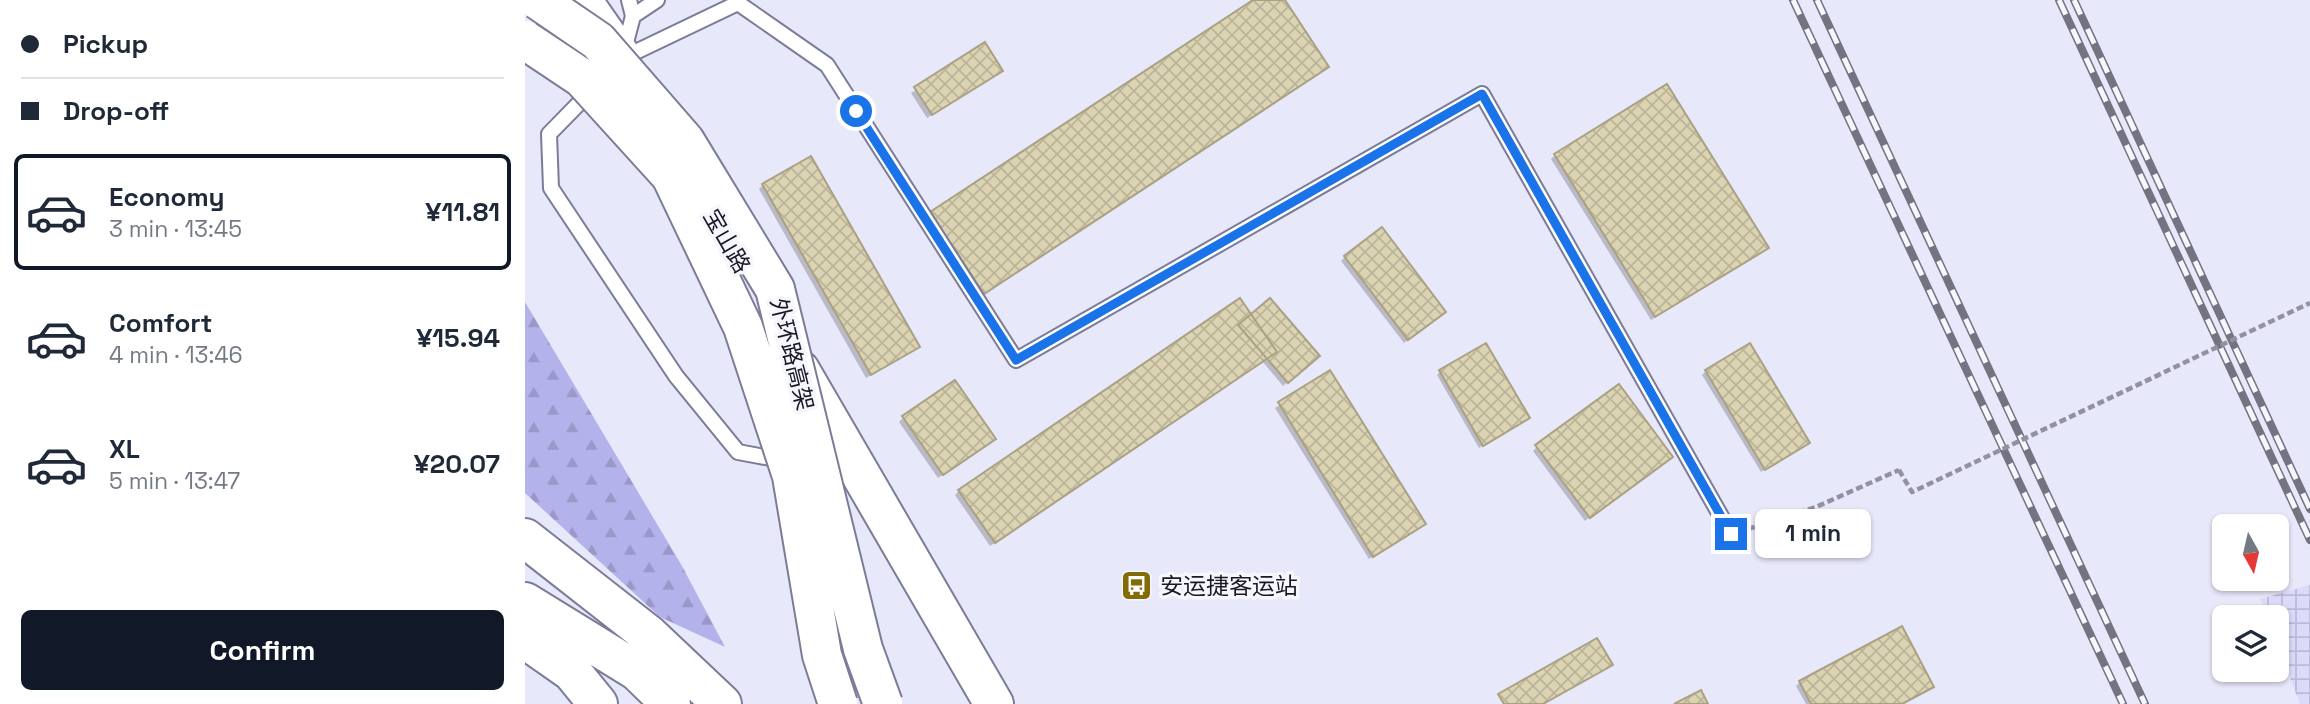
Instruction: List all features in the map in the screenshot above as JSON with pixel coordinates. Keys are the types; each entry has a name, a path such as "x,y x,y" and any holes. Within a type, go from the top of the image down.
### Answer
{"main road":[{"name":"外环路高架","path":"538,0 598,41 685,141 775,289 863,649 883,704"},
{"name":"宝山路","path":"582,0 622,58 994,704"},
{"name":"外环路高架","path":"525,40 582,78 671,176 737,315 792,476 822,655 838,704"},
{"path":"525,538 649,635 722,704"},
{"path":"525,602 637,671 671,704"},
{"path":"525,639 572,672 598,704"}],"lane":[{"path":"622,58 633,16 629,0"},
{"path":"633,16 657,0"},
{"path":"890,526 842,475 738,452 676,376 551,188 549,134 622,58 738,3 827,65 1016,360 1482,94 1731,534"}],"path":[{"path":"1731,534 1816,507 1899,470 1912,492 2310,303"}],"shaded area":[{"path":"2310,585 2310,704 2300,704 2289,675 2289,605 2262,605 2260,599"}],"green space":[{"path":"525,302 682,566 725,647 660,617 525,493"}],"building":[{"path":"1253,0 1285,0 1329,67 984,294 930,212"},
{"path":"985,42 1003,71 932,115 914,87"},
{"path":"1667,84 1769,248 1655,317 1554,154"},
{"path":"811,156 920,347 871,375 762,184"},
{"path":"1382,227 1446,312 1408,340 1344,256"},
{"path":"1240,298 1277,352 995,543 958,490"},
{"path":"1270,298 1320,356 1288,383 1238,325"},
{"path":"1486,343 1530,418 1483,446 1439,370"},
{"path":"1750,343 1810,443 1765,470 1705,370"},
{"path":"1330,370 1426,524 1373,557 1278,402"},
{"path":"955,380 996,439 943,475 902,416"},
{"path":"1619,384 1673,457 1590,518 1535,445"},
{"path":"1902,626 1934,687 1902,704 1811,704 1799,681"},
{"path":"1597,638 1613,665 1543,704 1504,704 1498,694"},
{"path":"1701,690 1708,704 1674,704"}],"railway":[{"path":"1793,0 2123,704"},
{"path":"1817,0 2145,704"},
{"path":"2059,0 2310,540"},
{"path":"2074,0 2310,509"}],"place":[{"name":"安运捷客运站","path":"1137,586"}],"route":[{"path":"856,111 1016,360 1482,94 1731,534"}]}
